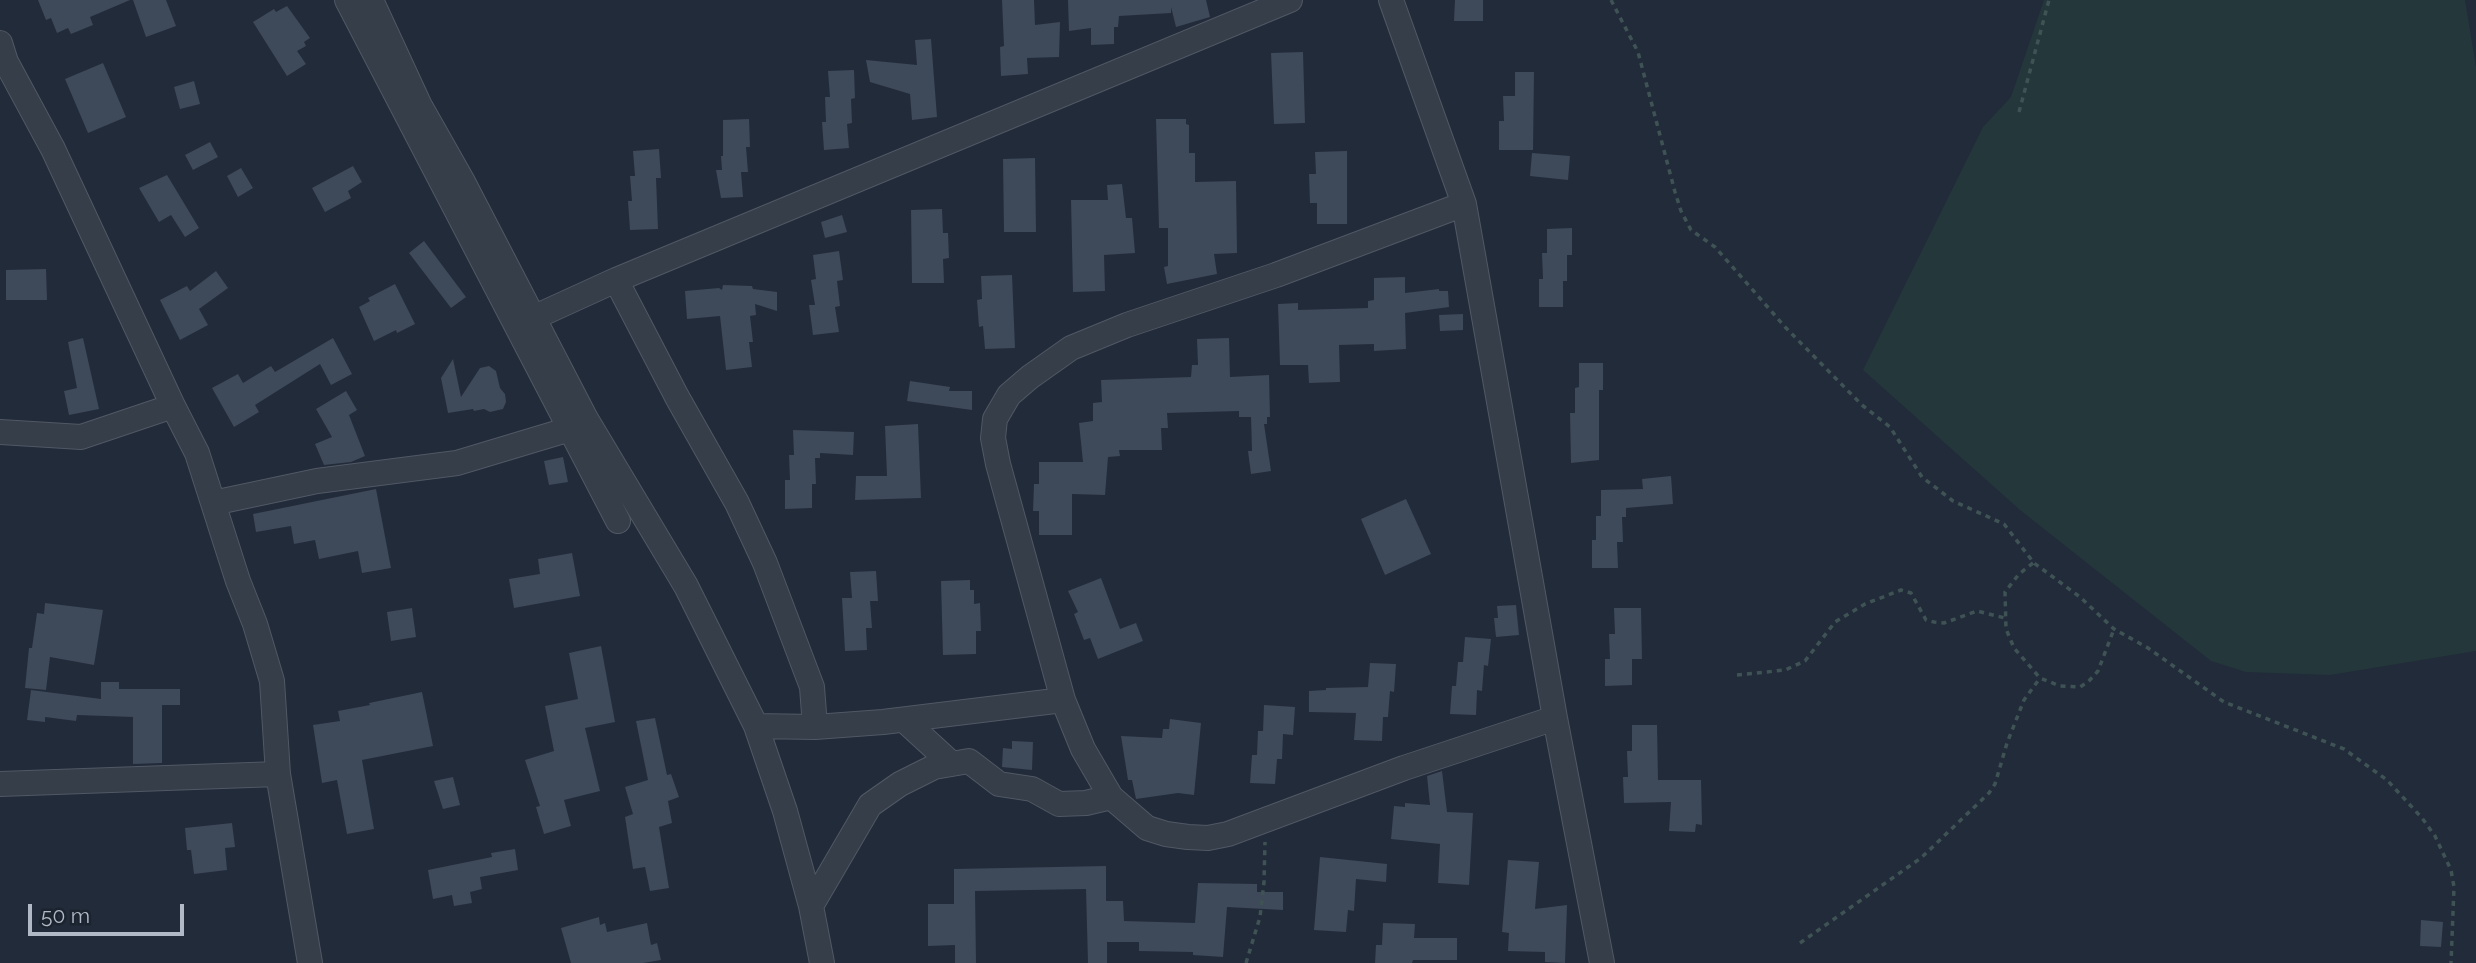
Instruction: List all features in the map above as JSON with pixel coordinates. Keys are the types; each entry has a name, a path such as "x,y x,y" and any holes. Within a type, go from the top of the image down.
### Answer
{"street":[{"path":"347,0 578,424 686,586 756,726 785,810 811,906 822,963"},
{"path":"371,0 420,106 535,317 618,521"},
{"path":"535,317 616,280 1290,0"},
{"path":"1391,0 1464,204 1555,718 1602,963"},
{"path":"2,55 58,160 197,453 214,503 272,681 278,774 310,963"},
{"path":"1464,204 1276,275 1127,325 1071,348 1009,396 995,419 993,438 1063,700 1083,749 1111,797 1147,828 1166,834 1208,838 1246,828 1404,768 1555,718"},
{"path":"616,280 677,397 722,473 765,563 812,687 816,727"},
{"path":"0,432 81,438 173,406"},
{"path":"214,503 317,481 457,463 578,424"},
{"path":"756,726 816,727 904,720 1063,700"},
{"path":"904,720 952,764"},
{"path":"811,906 870,805 900,783 934,767 969,761 999,784 1032,789 1059,804 1086,803 1111,797"},
{"path":"0,784 278,774"}],"path":[{"path":"1611,0 1638,52 1675,192 1691,230 1715,247 1786,328 1862,405 1890,426 1922,477 1953,501 2004,523 2034,563 2080,597 2114,629 2148,648 2224,702 2344,749 2387,780 2429,827 2451,870 2454,887 2451,963"},
{"path":"2019,111 2049,0"},
{"path":"2034,563 2019,574 2005,592 2005,618 2006,629 2014,648 2040,678 2060,686 2080,687 2088,682 2098,671 2114,629"},
{"path":"1737,675 1785,670 1805,661 1835,622 1865,604 1901,590 1911,593 1926,620 1944,623 1977,611 2005,618"},
{"path":"1800,943 1921,858 1989,793 2024,700 2040,678"},
{"path":"1246,963 1255,939 1263,897 1264,819"}],"green space":[{"path":"2044,0 2465,0 2476,67 2476,651 2330,675 2246,672 2211,661 2020,510 1863,370 1983,127 2011,97"}],"building":[{"path":"38,0 130,0 90,17 93,25 71,34 68,28 57,33 51,18 46,20"},
{"path":"133,0 166,0 176,26 146,37"},
{"path":"1002,0 1034,0 1035,25 1060,22 1059,57 1027,58 1028,74 1001,76 1000,47 1004,46"},
{"path":"1068,0 1206,0 1210,17 1176,27 1171,7 1171,13 1119,16 1118,27 1114,27 1114,44 1091,45 1091,28 1069,31"},
{"path":"1455,0 1483,0 1483,21 1454,21"},
{"path":"287,6 310,38 304,42 306,46 297,51 306,64 287,76 253,22 274,9 276,12"},
{"path":"931,39 937,117 912,120 910,94 870,82 866,60 917,65 915,40"},
{"path":"1303,52 1305,123 1274,124 1271,53"},
{"path":"103,63 126,117 88,133 65,79"},
{"path":"854,70 852,123 847,124 849,148 824,150 822,122 826,122 825,97 830,97 828,71"},
{"path":"1515,72 1534,72 1533,150 1499,150 1499,121 1504,121 1503,96 1515,96"},
{"path":"194,81 200,104 180,109 174,87"},
{"path":"749,119 750,147 746,147 748,172 741,172 743,197 721,198 716,170 722,170 723,120"},
{"path":"1156,119 1186,119 1186,124 1189,125 1189,153 1195,153 1195,182 1236,181 1237,253 1214,254 1217,274 1167,284 1164,267 1168,266 1168,228 1159,228"},
{"path":"210,142 218,157 193,170 185,155"},
{"path":"659,149 661,178 656,178 658,229 630,230 628,201 632,201 630,176 635,176 633,151"},
{"path":"1347,151 1347,224 1317,224 1317,203 1310,203 1309,174 1316,174 1315,152"},
{"path":"1532,153 1570,156 1568,180 1530,176"},
{"path":"1035,158 1036,232 1004,232 1003,159"},
{"path":"353,166 362,182 348,191 351,198 325,212 312,188"},
{"path":"241,168 253,188 238,197 227,176"},
{"path":"167,175 199,228 185,237 171,215 159,222 139,188"},
{"path":"1122,184 1126,218 1132,218 1135,253 1104,255 1105,291 1073,292 1071,200 1108,200 1107,185"},
{"path":"942,209 943,233 948,233 949,258 943,259 944,283 912,283 911,210"},
{"path":"842,215 847,232 825,238 821,222"},
{"path":"1572,228 1572,255 1567,255 1563,307 1539,307 1539,279 1543,279 1542,253 1547,253 1547,229"},
{"path":"424,241 466,297 451,308 409,253"},
{"path":"839,251 843,280 837,281 840,306 835,307 839,332 813,335 809,305 815,305 811,280 816,279 813,255"},
{"path":"46,269 47,300 6,300 6,270"},
{"path":"216,271 228,288 199,309 208,325 180,340 160,300 187,286 190,291"},
{"path":"1012,275 1015,348 985,349 983,326 979,327 977,300 982,299 981,276"},
{"path":"1405,277 1405,293 1439,289 1448,291 1449,307 1405,313 1406,349 1374,351 1374,344 1339,345 1340,382 1309,383 1308,365 1280,365 1278,304 1298,303 1298,310 1368,308 1368,301 1374,300 1374,278"},
{"path":"395,284 415,324 374,341 359,307 370,301 368,298"},
{"path":"723,285 752,286 753,289 777,292 777,311 755,304 756,315 750,316 752,367 726,370 720,316 687,319 685,291 722,290"},
{"path":"1463,314 1463,330 1440,331 1439,315"},
{"path":"83,338 99,409 69,415 64,391 77,388 68,342"},
{"path":"333,338 352,374 331,385 320,364 255,405 259,412 234,427 212,388 238,374 243,383 271,366 275,372"},
{"path":"1229,338 1230,377 1269,375 1270,417 1267,417 1267,424 1264,424 1271,471 1251,474 1248,451 1252,451 1251,417 1239,417 1239,411 1167,413 1168,428 1161,428 1162,450 1119,450 1120,456 1108,457 1105,495 1072,494 1072,535 1039,535 1039,511 1033,511 1034,484 1039,484 1039,462 1083,462 1079,423 1093,421 1093,403 1102,402 1101,380 1191,377 1192,365 1198,365 1197,339"},
{"path":"453,359 461,397 480,368 489,366 496,371 500,388 505,394 503,409 490,412 473,409 448,413 441,378"},
{"path":"1579,363 1603,363 1603,390 1599,390 1599,460 1571,463 1570,413 1575,413"},
{"path":"910,381 950,387 949,391 972,391 972,410 907,401"},
{"path":"346,391 357,410 349,415 365,456 351,462 324,465 315,444 332,437 316,409"},
{"path":"918,424 921,498 855,500 856,476 887,476 885,426"},
{"path":"793,430 854,432 853,455 820,453 820,458 815,458 816,484 812,484 812,508 785,509 785,480 790,480 789,455 794,455"},
{"path":"563,457 568,482 549,485 544,461"},
{"path":"1671,476 1673,504 1626,508 1626,517 1622,517 1623,542 1617,542 1618,568 1592,568 1592,540 1596,540 1596,516 1601,516 1601,490 1643,489 1642,479"},
{"path":"376,489 391,568 362,573 358,551 319,559 315,540 294,544 291,526 256,532 253,514"},
{"path":"1406,499 1431,554 1385,575 1361,519"},
{"path":"572,553 580,596 514,608 509,579 540,574 538,559"},
{"path":"876,571 878,601 870,601 872,628 866,628 867,650 845,651 842,598 852,598 850,572"},
{"path":"1101,578 1120,629 1136,623 1143,641 1098,659 1090,638 1084,640 1074,614 1078,612 1068,591"},
{"path":"970,580 970,590 974,590 974,604 980,603 981,631 976,631 976,654 943,655 941,581"},
{"path":"45,603 103,610 94,665 50,657 46,690 25,688 29,648 32,648 37,613 44,614"},
{"path":"1516,605 1519,635 1496,637 1494,618 1498,618 1497,606"},
{"path":"412,608 416,637 391,641 387,612"},
{"path":"1614,608 1641,608 1642,659 1632,659 1632,685 1605,686 1605,659 1610,659 1609,634 1615,634"},
{"path":"1465,637 1491,639 1488,666 1484,665 1482,691 1477,690 1476,715 1450,714 1452,686 1456,686 1458,662 1463,662"},
{"path":"601,646 615,722 585,728 600,791 564,800 571,826 544,834 536,807 540,806 525,760 554,751 545,706 578,699 569,653"},
{"path":"1370,663 1396,664 1394,692 1390,691 1388,717 1383,717 1382,741 1354,740 1356,713 1309,712 1309,691 1368,687"},
{"path":"101,682 119,682 119,689 180,689 180,705 162,705 162,763 133,764 133,717 77,715 76,721 45,717 45,722 27,720 31,690 101,699"},
{"path":"422,692 433,746 362,760 374,829 347,834 337,780 322,783 313,725 340,721 338,711"},
{"path":"1264,705 1295,707 1293,735 1283,734 1282,759 1277,759 1275,784 1250,783 1252,755 1257,755 1258,731 1263,731"},
{"path":"655,718 667,775 671,774 679,797 668,801 672,823 659,827 669,888 650,891 645,867 633,869 625,817 633,814 625,787 648,780 636,721"},
{"path":"1170,719 1201,723 1194,795 1178,793 1136,799 1132,780 1128,780 1121,736 1162,738 1163,729 1169,729"},
{"path":"1632,725 1657,725 1658,780 1701,780 1702,825 1696,824 1695,832 1669,831 1671,802 1624,803 1623,777 1628,777 1627,751 1632,751"},
{"path":"1012,741 1033,742 1032,770 1002,767 1003,748 1012,749"},
{"path":"1442,771 1447,812 1473,813 1469,885 1438,883 1440,844 1391,839 1394,806 1405,807 1405,803 1430,805 1427,776"},
{"path":"453,777 460,805 443,809 434,781"},
{"path":"232,823 235,847 225,848 227,870 194,874 191,850 187,850 185,828"},
{"path":"515,849 518,870 480,877 482,889 470,892 472,903 454,906 452,895 433,899 428,870 492,857 491,853"},
{"path":"1320,857 1387,864 1386,882 1356,879 1354,911 1348,910 1346,932 1314,930"},
{"path":"1508,860 1539,862 1535,909 1567,905 1565,963 1545,962 1545,952 1508,951 1509,933 1502,932"},
{"path":"1106,866 1106,901 1123,901 1124,921 1195,923 1198,883 1257,884 1257,892 1283,892 1283,910 1227,907 1223,957 1193,955 1193,952 1139,951 1139,942 1107,942 1107,963 1088,963 1086,889 975,891 976,963 955,963 955,945 928,946 928,904 954,904 954,869"},
{"path":"599,917 600,925 605,923 607,932 647,923 651,945 657,943 661,960 643,963 571,963 561,928"},
{"path":"2421,920 2443,922 2441,947 2420,946"},
{"path":"1383,923 1415,924 1414,938 1457,938 1457,960 1375,963 1376,945 1382,945"}]}
